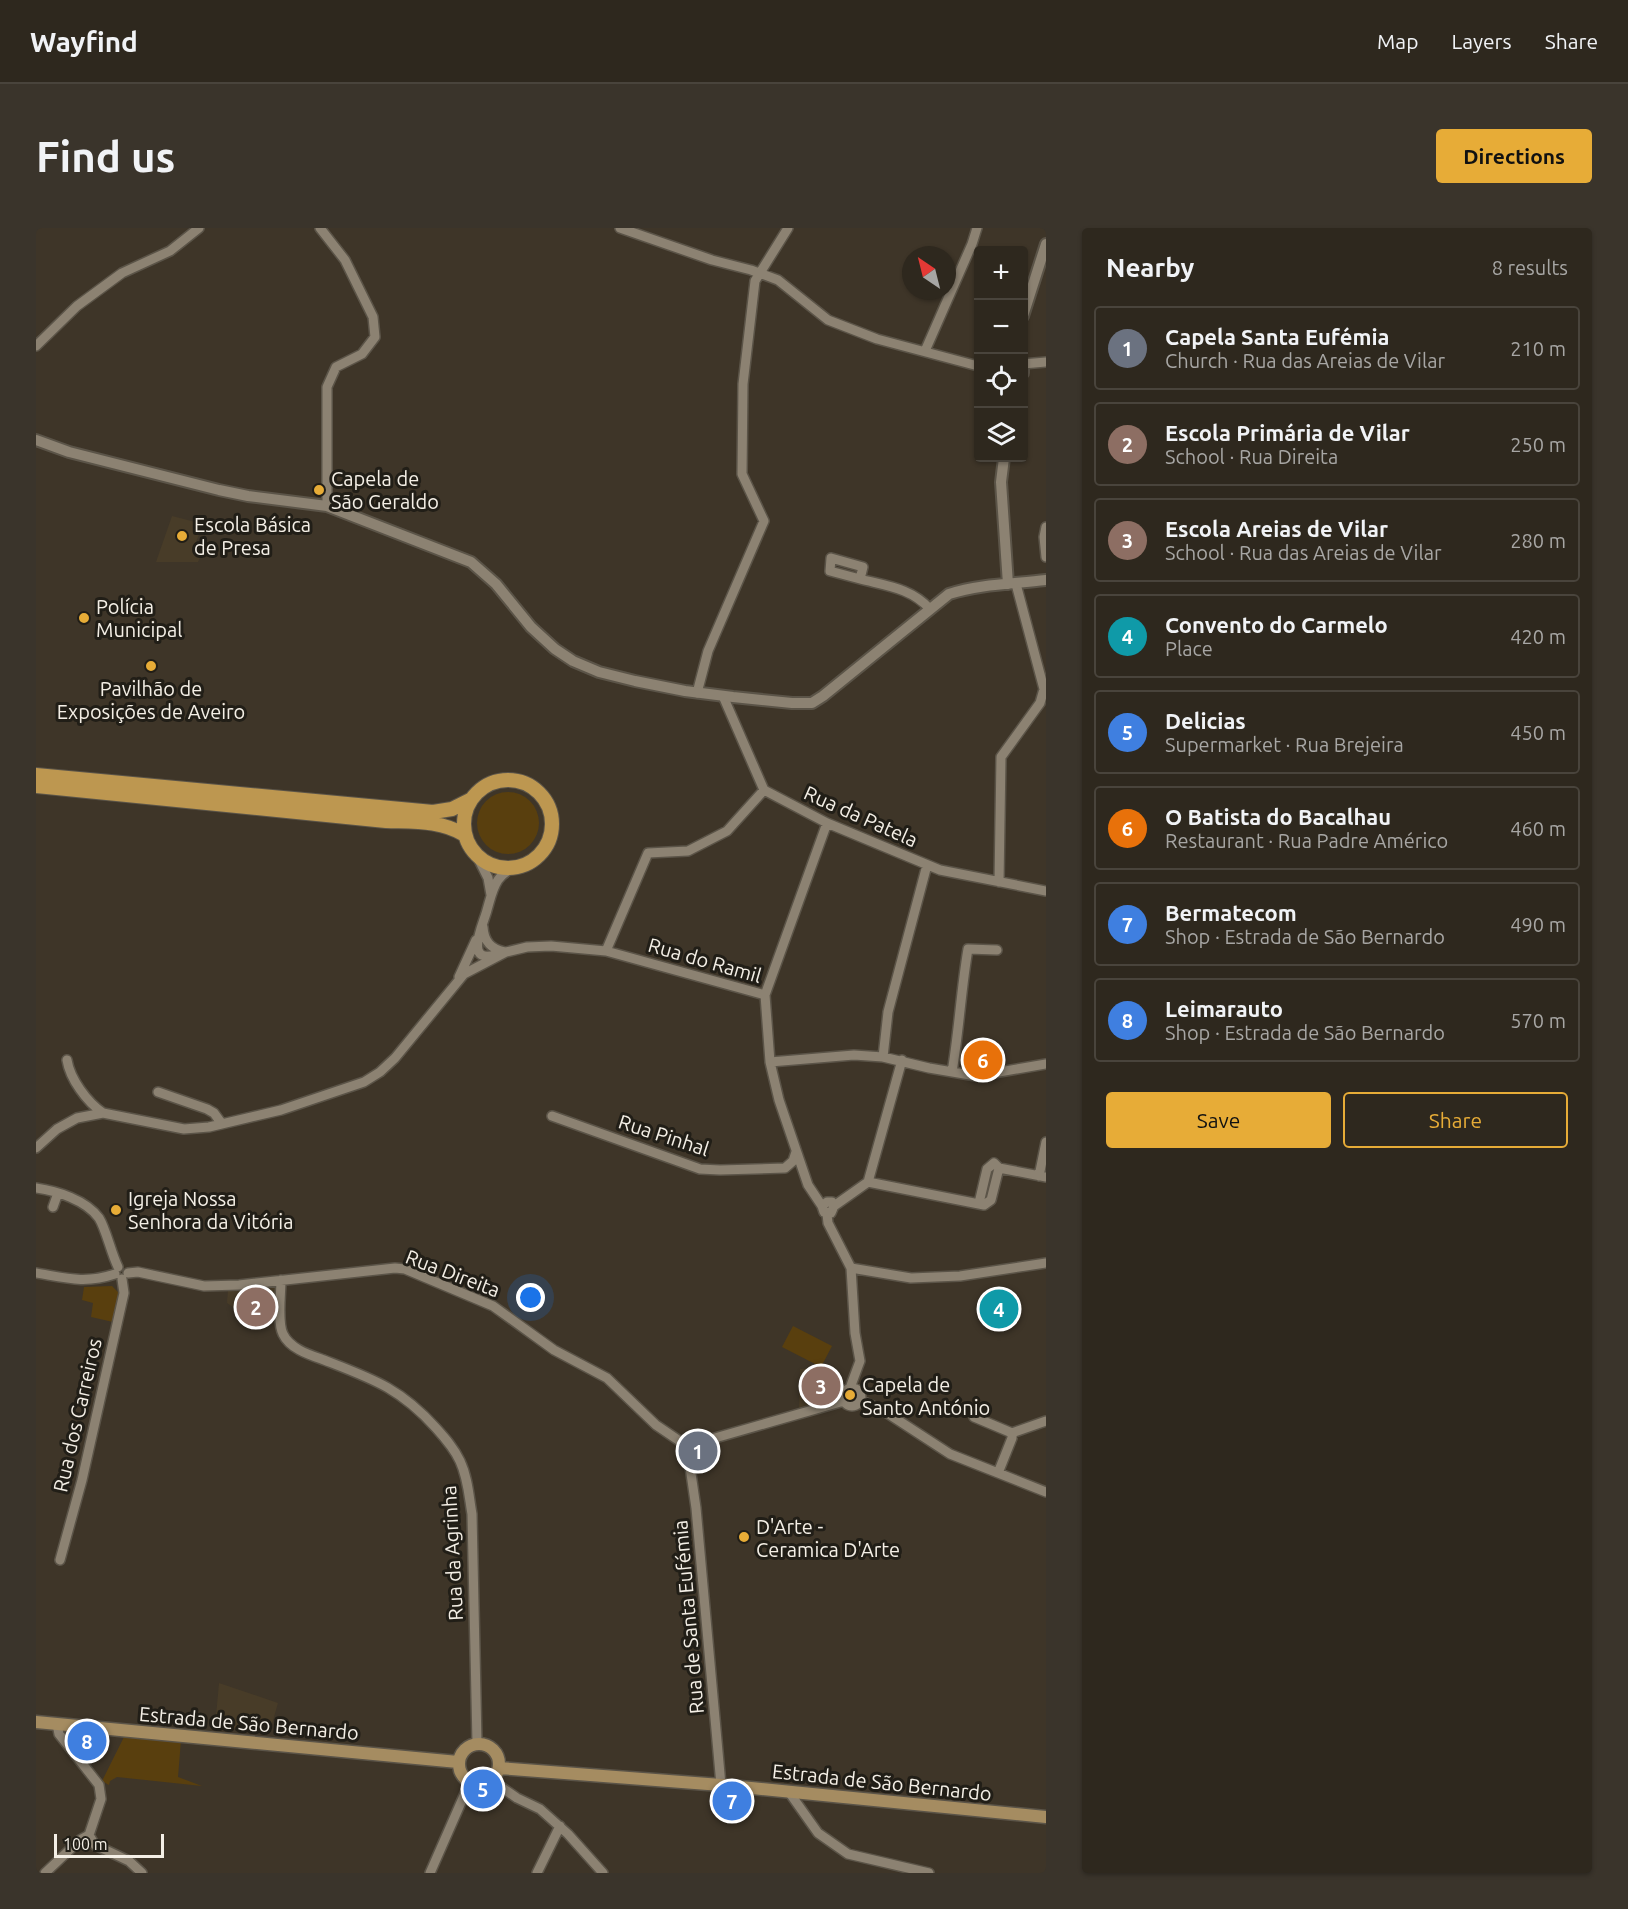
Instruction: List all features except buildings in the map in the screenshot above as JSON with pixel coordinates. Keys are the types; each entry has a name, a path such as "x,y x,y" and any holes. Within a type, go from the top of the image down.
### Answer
{"main road":[{"path":"36,775 433,812 452,809 470,800 487,784 510,779 533,787 543,796 550,808 553,821 546,847 526,864 513,868 487,863 477,856 465,835 463,823 470,800"},
{"path":"36,786 386,821 440,824 452,827 465,835"},
{"name":"Estrada de São Bernardo","path":"36,1722 458,1762"},
{"path":"477,1743 494,1750 498,1755 499,1768 491,1780 481,1784 470,1782 461,1774 458,1762 466,1748 477,1743"},
{"name":"Estrada de São Bernardo","path":"499,1768 721,1785 1046,1817"}],"street":[{"path":"36,346 77,306 122,273 170,251 199,228"},
{"path":"320,228 345,260 373,317 375,337 362,354 336,367 327,387 327,506"},
{"path":"620,228 778,280 828,320 877,339 974,365"},
{"path":"697,693 708,651 764,522 742,474 743,384 755,281 788,228"},
{"path":"925,351 977,228"},
{"path":"1028,300 1046,244"},
{"path":"1028,364 1046,362"},
{"path":"36,441 69,452 219,490 327,506 471,562 496,584 531,627 555,649 573,661 599,672 697,693 812,703 949,594 964,590 1046,580"},
{"path":"999,882 1001,757 1040,703 1044,689 1012,584 1001,483 1004,462"},
{"path":"1046,527 1044,537 1046,557"},
{"path":"860,579 909,593 920,598 930,609"},
{"path":"606,951 648,853 688,850 727,831 764,790 723,696"},
{"name":"Rua da Patela","path":"764,790 827,823 940,870 1046,891"},
{"path":"765,995 827,823"},
{"path":"477,856 488,878 491,895"},
{"path":"883,1057 888,1012 927,865"},
{"path":"36,1148 57,1129 77,1118 103,1113 184,1129 209,1127 281,1110 364,1082 380,1072 403,1049 458,979 481,929 498,879 513,868"},
{"path":"481,929 487,942 495,950 506,952"},
{"name":"Rua do Ramil","path":"458,979 472,968 506,952 527,947 550,946 606,951 765,995 770,1062 779,1100 808,1185 828,1208 828,1223 851,1269"},
{"path":"952,1072 968,949 997,950"},
{"path":"770,1062 854,1055 902,1060 929,1068 976,1076 1046,1064"},
{"path":"67,1060 68,1069 90,1102 103,1113"},
{"path":"828,1208 868,1182 902,1060"},
{"path":"158,1092 207,1108 222,1124"},
{"name":"Rua Pinhal","path":"552,1116 700,1169 784,1168 793,1161 796,1152"},
{"path":"868,1182 984,1205 991,1200 999,1167 1043,1176 1046,1142"},
{"path":"36,1188 58,1193 85,1205 99,1219 121,1273"},
{"path":"53,1207 58,1193"},
{"path":"844,1401 844,1393 850,1388 860,1361 855,1333 851,1269 912,1278 950,1277 1046,1263"},
{"name":"Rua Direita","path":"36,1273 85,1281 121,1273 138,1272 204,1286 239,1285 400,1268 494,1306 554,1350 607,1378 656,1425 687,1446"},
{"name":"Rua dos Carreiros","path":"60,1560 92,1437 124,1293 121,1273"},
{"name":"Rua da Agrinha","path":"281,1280 280,1326 288,1343 307,1353 374,1379 397,1392 418,1408 451,1445 460,1461 466,1478 472,1514 477,1743"},
{"path":"850,1388 860,1393 860,1400"},
{"path":"687,1446 844,1401 853,1405 860,1400"},
{"path":"860,1400 887,1413 950,1454 1046,1492"},
{"path":"975,1417 1012,1433 1046,1421"},
{"path":"998,1473 1012,1433"},
{"name":"Rua de Santa Eufémia","path":"687,1446 702,1570 721,1785"},
{"path":"45,1873 89,1834 101,1799 99,1785 59,1734 57,1724"},
{"path":"491,1780 517,1798 540,1809 560,1826 603,1873"},
{"path":"430,1873 470,1782"},
{"path":"789,1792 818,1833 848,1854 929,1873"},
{"path":"537,1873 560,1826"},
{"path":"89,1834 95,1845 129,1861 142,1873"}],"shaded area":[{"name":"Escola Básica de Presa","path":"172,516 203,524 194,547 203,551 198,562 156,562"},
{"path":"502,792 514,792 530,801 537,811 539,823 537,835 530,845 514,854 502,854 491,849 482,840 477,829 477,817 482,806 491,797"},
{"path":"112,1286 119,1293 113,1322 91,1317 93,1303 82,1300 84,1287"},
{"path":"277,1287 278,1311 263,1327 227,1303 228,1291"},
{"path":"793,1326 832,1346 821,1367 782,1347"},
{"path":"825,1367 837,1372 835,1376 842,1380 842,1391 832,1400 799,1409 800,1369"},
{"path":"219,1683 278,1703 270,1731 215,1727"},
{"path":"124,1737 181,1740 178,1777 202,1786 117,1777 110,1781 109,1785 102,1781"}],"place":[{"name":"Capela de São Geraldo","path":"319,490"},
{"name":"Escola Básica de Presa","path":"182,536"},
{"name":"Polícia Municipal","path":"84,618"},
{"name":"Pavilhão de Exposições de Aveiro","path":"151,666"},
{"name":"O Batista do Bacalhau","path":"983,1060"},
{"name":"Igreja Nossa Senhora da Vitória","path":"116,1210"},
{"name":"Escola Primária de Vilar","path":"256,1307"},
{"name":"Convento do Carmelo","path":"999,1309"},
{"name":"Escola Areias de Vilar","path":"821,1386"},
{"name":"Capela de Santo António","path":"850,1395"},
{"name":"Capela Santa Eufémia","path":"698,1451"},
{"name":"D'Arte - Ceramica D'Arte","path":"744,1537"},
{"name":"Leimarauto","path":"87,1741"},
{"name":"Delicias","path":"483,1789"},
{"name":"Bermatecom","path":"732,1801"}]}
